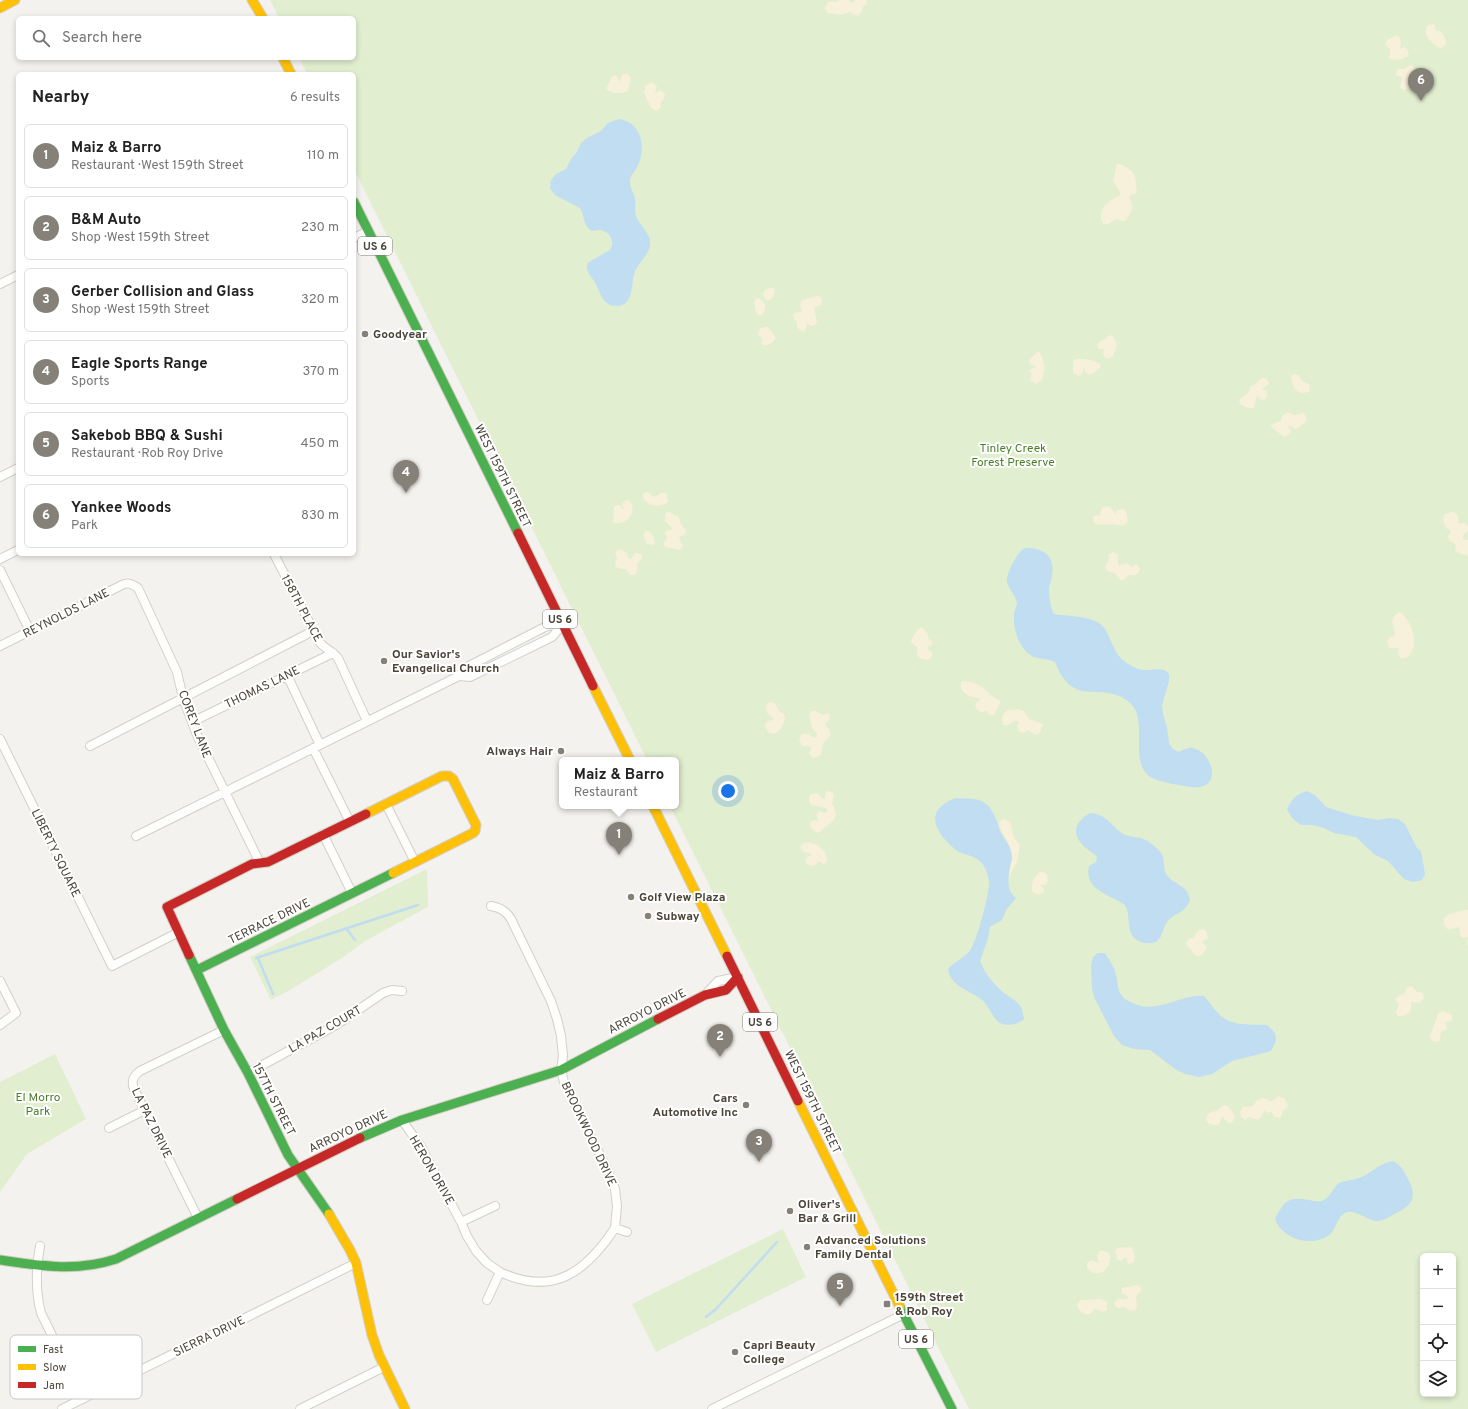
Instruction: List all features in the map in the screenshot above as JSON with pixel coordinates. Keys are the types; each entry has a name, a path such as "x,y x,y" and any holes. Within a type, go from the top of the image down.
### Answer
{"street":[{"path":"0,8 15,0"},
{"path":"254,1 262,16"},
{"path":"284,60 290,72"},
{"name":"WEST 159TH STREET","path":"356,206 629,757"},
{"path":"356,237 368,231"},
{"path":"0,284 16,276"},
{"path":"0,477 16,469"},
{"path":"0,559 16,551"},
{"name":"158TH PLACE","path":"275,556 320,643 338,658 367,721"},
{"path":"0,570 30,631"},
{"name":"REYNOLDS LANE","path":"0,646 126,583 132,584"},
{"name":"COREY LANE","path":"132,584 138,588 177,672 183,698 192,722 224,792 260,864"},
{"path":"459,676 470,677 552,637 563,624"},
{"path":"136,836 459,676 465,668 547,626 563,624"},
{"name":"THOMAS LANE","path":"90,746 313,631"},
{"name":"THOMAS LANE","path":"192,722 333,653"},
{"path":"287,675 316,747 350,822"},
{"name":"LIBERTY SQUARE","path":"0,740 112,966 179,932"},
{"name":"TERRACE DRIVE","path":"167,907 252,864 268,862 442,776 449,776 454,779 475,823 476,828 472,833 197,970"},
{"path":"386,804 415,862"},
{"name":"WEST 159TH STREET","path":"654,809 952,1409"},
{"path":"323,834 352,893"},
{"name":"BROOKWOOD DRIVE","path":"491,906 506,911 551,1001 562,1036 563,1056 561,1070 564,1082 608,1171 615,1189 617,1206 615,1228"},
{"name":"157TH STREET","path":"167,907 224,1030 248,1073 296,1169 344,1237 356,1263 372,1335 384,1367 405,1409"},
{"name":"ARROYO DRIVE","path":"0,1260 37,1265 80,1268 107,1263 351,1142 402,1120 561,1070 705,995 726,990 738,977"},
{"path":"0,981 16,1013 0,1025"},
{"name":"LA PAZ COURT","path":"248,1073 336,1025 383,993 392,990 402,991"},
{"name":"LA PAZ DRIVE","path":"198,1218 132,1082 134,1075 224,1030"},
{"path":"109,1128 145,1110"},
{"name":"HERON DRIVE","path":"402,1120 421,1147 476,1251 487,1263 500,1272 514,1278 527,1281 549,1281 562,1278 579,1270 590,1260 603,1246 615,1228"},
{"path":"461,1222 495,1206"},
{"path":"615,1228 627,1232"},
{"path":"40,1246 37,1265 37,1299 41,1313 52,1335"},
{"name":"SIERRA DRIVE","path":"142,1370 356,1263"},
{"path":"487,1300 500,1272"},
{"path":"712,1409 904,1314"},
{"path":"300,1409 384,1367"},
{"name":"SIERRA DRIVE","path":"62,1409 83,1399"}],"green space":[{"name":"Tinley Creek Forest Preserve","path":"270,0 1468,0 1468,1409 969,1409 671,809 679,809 679,757 646,757 356,173 356,72 306,72 300,60 356,60 356,16 278,16"},
{"path":"427,869 428,907 365,941 342,958 271,1000 250,957"},
{"name":"El Morro Park","path":"55,1054 86,1119 27,1154 0,1192 0,1082"},
{"path":"783,1229 806,1277 656,1352 632,1304"}],"sand":[{"path":"838,0 848,0 852,3 855,0 866,0 867,3 862,8 862,11 858,16 850,12 841,15 827,13 825,8 827,3 831,1 836,2"},
{"path":"1428,25 1435,25 1436,31 1440,31 1445,39 1446,44 1441,49 1434,45 1427,36 1426,29"},
{"path":"1395,36 1399,36 1401,42 1400,49 1404,47 1407,49 1409,56 1398,60 1389,59 1390,50 1385,44 1387,40"},
{"path":"1410,65 1414,66 1415,74 1418,76 1418,84 1404,90 1400,88 1402,77 1397,76 1396,73 1399,69 1404,69"},
{"path":"623,74 628,74 631,78 628,91 617,93 606,89 612,76 617,76 619,82"},
{"path":"651,82 657,86 655,93 661,90 665,94 664,99 660,104 661,108 656,111 651,108 644,92 646,86"},
{"path":"1117,163 1128,168 1134,174 1137,193 1129,196 1132,203 1132,209 1125,221 1117,219 1108,224 1104,224 1101,218 1103,208 1108,202 1121,194 1113,181"},
{"path":"773,288 775,289 774,296 769,301 765,299 763,294 765,291"},
{"path":"816,296 821,297 822,302 821,305 814,308 817,321 816,324 812,326 807,324 806,329 803,332 797,327 797,322 793,315 802,311 800,305 802,300"},
{"path":"756,298 759,298 765,304 765,310 759,315 756,312 754,302"},
{"path":"768,327 776,338 769,345 763,345 761,343 762,339 758,334 760,329"},
{"path":"1112,335 1117,346 1112,357 1108,359 1104,357 1104,349 1099,349 1097,344 1108,336"},
{"path":"1037,352 1039,352 1043,360 1044,374 1040,382 1036,384 1030,379 1032,374 1030,371 1031,369 1037,367 1030,364 1029,360"},
{"path":"1075,359 1091,360 1100,364 1101,367 1089,375 1083,367 1083,373 1079,376 1073,372 1073,361"},
{"path":"1294,374 1299,375 1302,381 1309,384 1310,391 1303,393 1294,388 1291,377"},
{"path":"1262,378 1266,378 1269,382 1268,385 1262,389 1268,394 1266,399 1262,400 1257,396 1254,408 1246,407 1239,403 1240,399 1249,392 1250,387"},
{"path":"1288,412 1294,415 1302,413 1305,414 1307,420 1296,429 1288,425 1291,430 1290,434 1284,437 1271,427 1271,425 1280,421 1283,415"},
{"path":"646,492 654,497 661,493 665,493 668,502 658,506 651,505 643,498 643,494"},
{"path":"626,500 630,501 633,510 632,514 622,523 613,522 614,507 616,505 620,505 624,510 622,503"},
{"path":"1109,506 1115,514 1117,510 1124,509 1126,511 1128,522 1122,526 1095,524 1093,517 1097,515 1100,516 1101,509"},
{"path":"667,512 678,516 680,523 686,530 685,534 679,537 683,546 679,550 667,548 663,544 667,538 665,534 666,531 673,529 665,521 665,514"},
{"path":"1454,512 1458,516 1458,523 1465,523 1468,527 1468,531 1463,535 1463,539 1468,540 1468,556 1455,550 1456,545 1449,541 1448,537 1451,531 1446,528 1443,520 1445,514"},
{"path":"645,531 649,531 653,535 655,542 653,545 647,544 643,535"},
{"path":"619,549 626,552 629,559 631,559 635,553 642,555 641,560 637,564 637,572 635,575 630,575 626,569 616,567 615,562 617,558 615,552"},
{"path":"1113,552 1118,555 1118,565 1127,563 1131,567 1136,564 1140,569 1139,573 1129,575 1124,580 1120,580 1115,573 1107,571 1105,567 1109,560 1108,555"},
{"path":"1399,612 1408,621 1413,634 1413,648 1411,653 1406,658 1400,658 1398,653 1399,648 1389,648 1387,643 1388,640 1395,634 1393,619"},
{"path":"922,627 932,642 932,645 927,648 932,652 932,656 927,660 919,658 917,654 917,647 911,643 915,634"},
{"path":"961,682 972,682 980,686 993,697 1001,701 992,716 987,712 987,710 983,712 978,711 975,707 976,703 981,699 964,693"},
{"path":"769,702 775,703 779,711 785,716 782,727 773,734 768,732 765,727 766,722 774,719 767,713 766,706"},
{"path":"1007,710 1021,710 1025,712 1029,719 1043,724 1040,733 1035,735 1029,730 1023,733 1018,731 1017,728 1019,721 1014,721 1008,725 1004,725 1002,717"},
{"path":"811,711 816,711 823,715 828,713 830,715 829,720 825,724 831,735 823,743 821,755 814,757 809,753 812,747 802,746 799,739 804,733 814,738 817,736 812,728 809,714"},
{"path":"827,791 834,794 832,804 836,814 834,820 822,831 816,833 810,827 810,822 814,820 819,821 816,815 819,811 825,813 828,811 826,808 811,805 809,801 810,795 815,793 819,794 822,799 825,799 825,794"},
{"path":"1002,819 1006,819 1010,822 1014,838 1020,845 1017,862 1009,877 1011,854 1010,847 1001,831 999,824"},
{"path":"806,842 818,846 824,851 827,858 826,863 823,864 819,861 814,866 807,865 805,859 812,854 803,852 800,847"},
{"path":"1042,871 1047,874 1048,881 1046,885 1040,885 1044,889 1043,893 1037,895 1032,891 1032,885 1035,877"},
{"path":"1468,910 1468,937 1463,938 1460,936 1459,927 1448,930 1444,925 1444,919 1449,914"},
{"path":"1201,929 1206,930 1208,938 1202,942 1207,947 1202,955 1199,956 1194,955 1190,948 1186,945 1187,941 1190,938 1194,938 1196,933"},
{"path":"1410,986 1417,992 1423,993 1424,998 1419,1003 1411,1002 1410,1012 1398,1016 1396,1012 1399,1005 1395,999 1404,994"},
{"path":"1444,1011 1452,1015 1452,1021 1445,1022 1447,1029 1441,1032 1440,1041 1434,1042 1430,1038 1431,1033 1438,1014"},
{"path":"1279,1096 1285,1099 1288,1106 1283,1110 1280,1118 1274,1117 1272,1112 1268,1113 1264,1110 1261,1118 1258,1119 1249,1117 1245,1120 1241,1117 1240,1112 1243,1107 1253,1106 1256,1101 1262,1098 1267,1099 1270,1102"},
{"path":"1225,1105 1229,1107 1235,1116 1233,1122 1228,1123 1222,1117 1219,1125 1212,1125 1206,1121 1207,1115"},
{"path":"1119,1248 1132,1248 1135,1258 1133,1263 1128,1264 1126,1257 1121,1261 1117,1259 1115,1251"},
{"path":"1100,1251 1105,1251 1110,1254 1109,1264 1103,1272 1091,1272 1087,1268 1087,1263 1092,1260 1099,1263 1097,1256"},
{"path":"1136,1285 1140,1286 1141,1289 1136,1296 1136,1310 1130,1311 1125,1307 1116,1307 1114,1303 1117,1299 1127,1299 1128,1297 1122,1293 1122,1288"},
{"path":"1101,1299 1107,1304 1107,1310 1103,1312 1095,1309 1090,1314 1085,1314 1079,1310 1077,1305 1080,1300"}],"water":[{"path":"619,119 627,121 633,126 640,137 642,145 640,160 631,177 630,185 635,198 636,216 648,234 650,245 648,252 635,271 628,300 624,304 612,306 603,299 587,269 587,264 589,262 610,250 612,241 610,235 601,230 592,231 589,229 580,208 555,195 550,188 551,180 556,174 566,169 581,143 587,138 601,131 608,123"},
{"path":"1033,548 1043,552 1050,558 1052,563 1052,578 1049,587 1049,594 1054,614 1082,617 1097,622 1106,631 1115,650 1124,661 1133,667 1142,670 1160,669 1169,674 1169,681 1162,705 1169,743 1173,749 1179,752 1187,748 1193,748 1202,753 1208,760 1212,770 1210,782 1199,787 1190,787 1163,782 1149,776 1143,769 1140,760 1138,718 1135,709 1129,702 1119,696 1108,693 1079,690 1071,686 1062,677 1055,662 1032,656 1025,650 1015,631 1014,612 1017,603 1007,580 1009,571 1017,556 1022,550"},
{"path":"1307,791 1316,796 1326,807 1351,815 1377,820 1389,818 1398,819 1405,824 1417,848 1421,851 1425,874 1422,880 1413,882 1404,879 1388,861 1375,855 1356,837 1334,833 1313,825 1301,825 1292,818 1287,809 1295,797"},
{"path":"956,798 976,799 985,803 989,807 993,812 1001,833 1012,854 1008,884 1011,892 1016,898 1006,910 1002,920 990,927 980,961 984,970 1000,990 1018,1003 1022,1009 1024,1019 1013,1024 1006,1025 1000,1023 981,999 952,980 948,969 965,955 974,944 983,916 989,887 987,873 981,862 956,850 942,836 935,822 939,809 946,803"},
{"path":"1090,813 1105,818 1123,834 1141,838 1154,846 1162,855 1166,874 1169,878 1186,890 1190,900 1188,905 1167,922 1157,941 1149,943 1142,942 1133,937 1129,927 1127,910 1125,906 1098,890 1090,880 1088,874 1089,866 1096,862 1097,857 1078,839 1076,830 1080,821"},
{"path":"1098,953 1105,953 1109,958 1115,972 1120,994 1128,1001 1135,1004 1153,1007 1195,996 1204,996 1218,1013 1228,1021 1241,1024 1267,1025 1276,1037 1271,1051 1232,1061 1212,1074 1199,1077 1185,1074 1175,1069 1150,1050 1134,1049 1122,1045 1114,1036 1095,999 1092,989 1091,966 1093,957"},
{"path":"1393,1161 1404,1171 1413,1191 1413,1196 1412,1201 1405,1208 1384,1220 1377,1221 1369,1219 1353,1212 1345,1213 1340,1217 1329,1235 1322,1239 1306,1241 1284,1232 1275,1219 1281,1208 1288,1201 1296,1199 1316,1201 1325,1200 1339,1183 1364,1176 1381,1165"}],"waterway":[{"path":"256,958 418,905"},
{"path":"346,928 355,940"},
{"path":"258,958 273,994"},
{"path":"706,1317 716,1309 777,1242"}],"traffic: fast":[{"path":"356,206 518,533"},
{"path":"197,970 393,873"},
{"path":"189,955 224,1030 248,1073 288,1155 329,1214"},
{"path":"360,1138 402,1120 561,1070 658,1019"},
{"path":"0,1260 58,1267 73,1267 101,1263 116,1259 237,1199"},
{"path":"900,1307 952,1409"}],"traffic: slow":[{"path":"0,8 15,0"},
{"path":"252,0 262,16"},
{"path":"284,60 290,72"},
{"path":"593,686 628,757"},
{"path":"366,814 442,776 449,776 453,779 476,825 473,833 393,873"},
{"path":"654,809 727,956"},
{"path":"798,1101 900,1307"},
{"path":"329,1214 356,1263 372,1335 379,1355 405,1409"}],"traffic: jam":[{"path":"518,533 593,686"},
{"path":"189,955 167,907 252,864 268,862 366,814"},
{"path":"727,956 798,1101"},
{"path":"658,1019 705,995 726,990 738,977"},
{"path":"237,1199 360,1138"}],"place":[{"name":"Yankee Woods","path":"1421,101"},
{"name":"Goodyear","path":"365,334"},
{"name":"Eagle Sports Range","path":"406,493"},
{"name":"Our Savior's Evangelical Church","path":"384,661"},
{"name":"Always Hair","path":"561,751"},
{"name":"Maiz & Barro","path":"619,855"},
{"name":"Golf View Plaza","path":"631,897"},
{"name":"Subway","path":"648,916"},
{"name":"B&M Auto","path":"720,1057"},
{"name":"Cars Automotive Inc","path":"746,1105"},
{"name":"Gerber Collision and Glass","path":"759,1162"},
{"name":"Oliver's Bar & Grill","path":"790,1211"},
{"name":"Advanced Solutions Family Dental","path":"807,1247"},
{"name":"159th Street & Rob Roy","path":"887,1304"},
{"name":"Sakebob BBQ & Sushi","path":"840,1306"},
{"name":"Capri Beauty College","path":"735,1352"}]}
